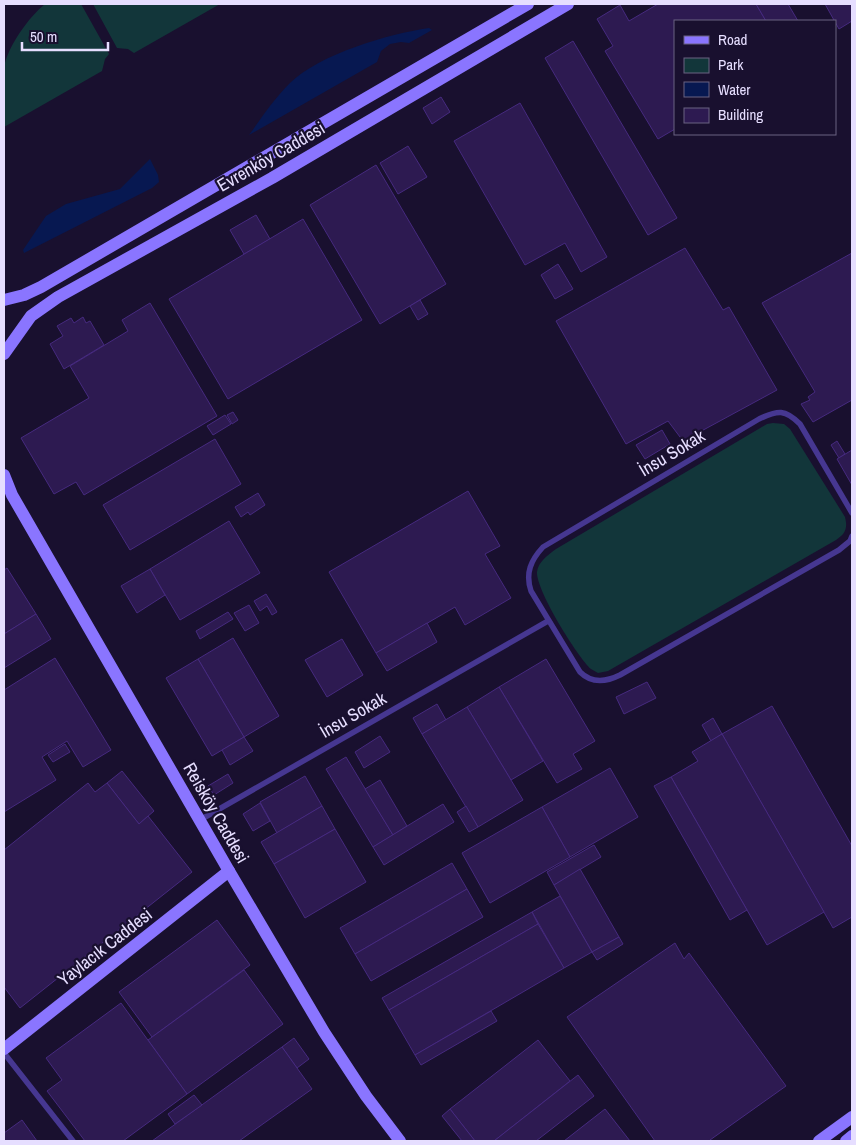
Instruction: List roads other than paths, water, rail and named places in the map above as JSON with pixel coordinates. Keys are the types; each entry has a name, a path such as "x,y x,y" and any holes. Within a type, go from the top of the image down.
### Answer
{"main road":[{"name":"Evrenköy Caddesi","path":"4,300 24,295 41,287 528,4"},
{"name":"Evrenköy Caddesi","path":"4,354 30,316 58,297 272,178 568,4"},
{"name":"Reisköy Caddesi","path":"4,475 8,490 229,871 346,1067 400,1141"},
{"name":"Yaylacık Caddesi","path":"4,1050 229,871"},
{"path":"819,1141 852,1117"},
{"path":"846,1141 852,1136"}],"lane":[{"name":"İnsu Sokak","path":"852,514 800,424 792,416 783,412 773,412 759,418 543,547 533,559 528,578 531,591 548,621 585,677 591,680 606,681 620,675 839,550 850,541 852,536"},
{"name":"İnsu Sokak","path":"200,820 548,621"},
{"path":"4,1054 73,1141"}],"water":[{"path":"429,28 432,30 409,43 390,44 381,51 377,62 249,135 273,102 290,83 319,63 336,54 375,40"},
{"path":"150,159 158,175 159,182 152,188 24,253 23,250 46,216 66,204 120,189"}]}
